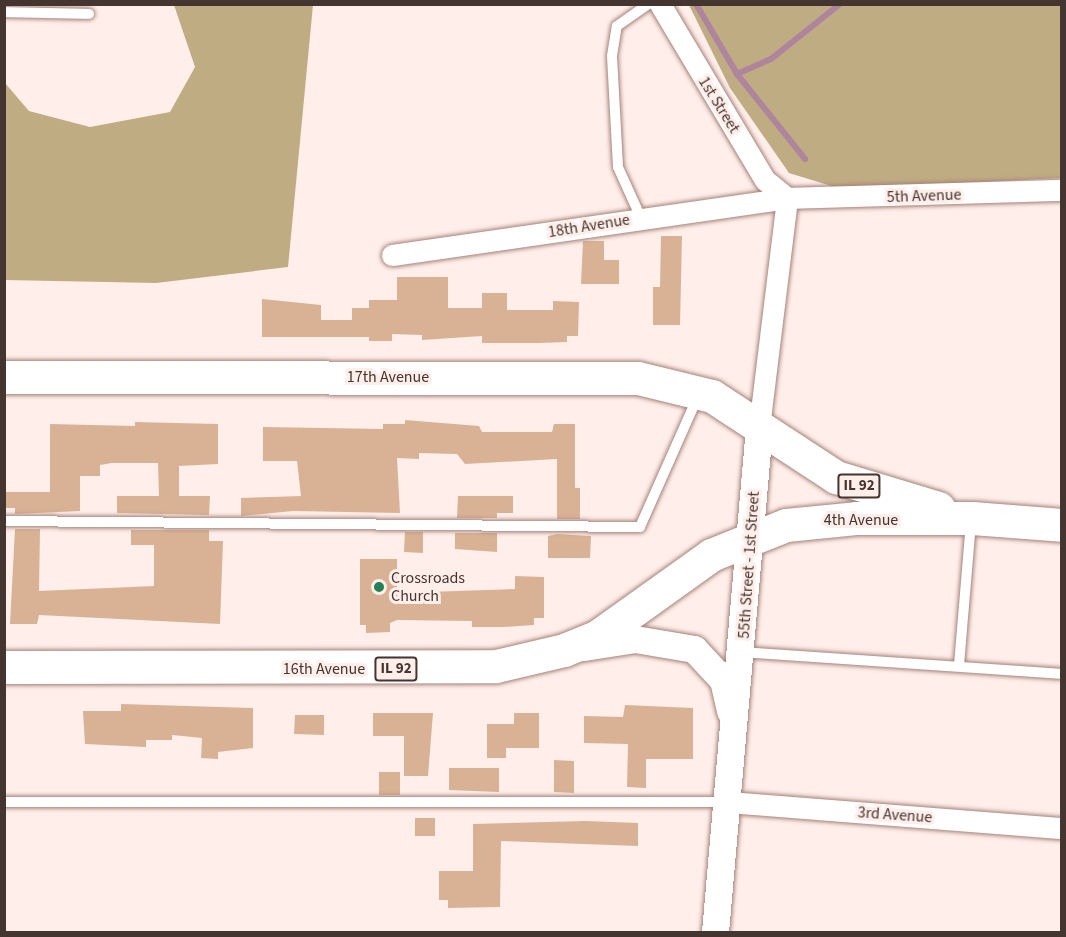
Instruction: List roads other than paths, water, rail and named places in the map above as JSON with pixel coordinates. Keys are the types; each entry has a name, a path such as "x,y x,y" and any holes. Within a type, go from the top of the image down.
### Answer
{"main road":[{"name":"17th Avenue","path":"4,377 638,378 699,393 759,427"},
{"name":"4th Avenue","path":"759,427 836,477 972,518"},
{"name":"4th Avenue","path":"752,537 821,518 972,518 1062,525"},
{"name":"16th Avenue","path":"4,667 420,669 496,666 564,650 598,636 711,555 752,537"}],"street":[{"name":"1st Street","path":"660,4 765,180 787,198"},
{"name":"5th Avenue","path":"787,198 1062,190"},
{"name":"18th Avenue","path":"392,255 787,198"},
{"name":"55th Street - 1st Street","path":"715,933 735,735 759,427 787,198"},
{"path":"564,650 635,639 694,649 723,680 735,735"},
{"name":"3rd Avenue","path":"729,802 1062,828"}],"lane":[{"path":"641,218 618,167 612,38 624,17 649,4"},
{"path":"4,12 89,14"},
{"path":"4,521 640,527 699,393"},
{"path":"959,665 972,518"},
{"path":"742,652 959,665 1062,674"},
{"path":"4,802 729,802"}],"waterway":[{"path":"696,4 737,74 805,159"},
{"path":"737,74 771,59 840,4"}],"place":[{"name":"Crossroads Church","path":"379,587"}]}
